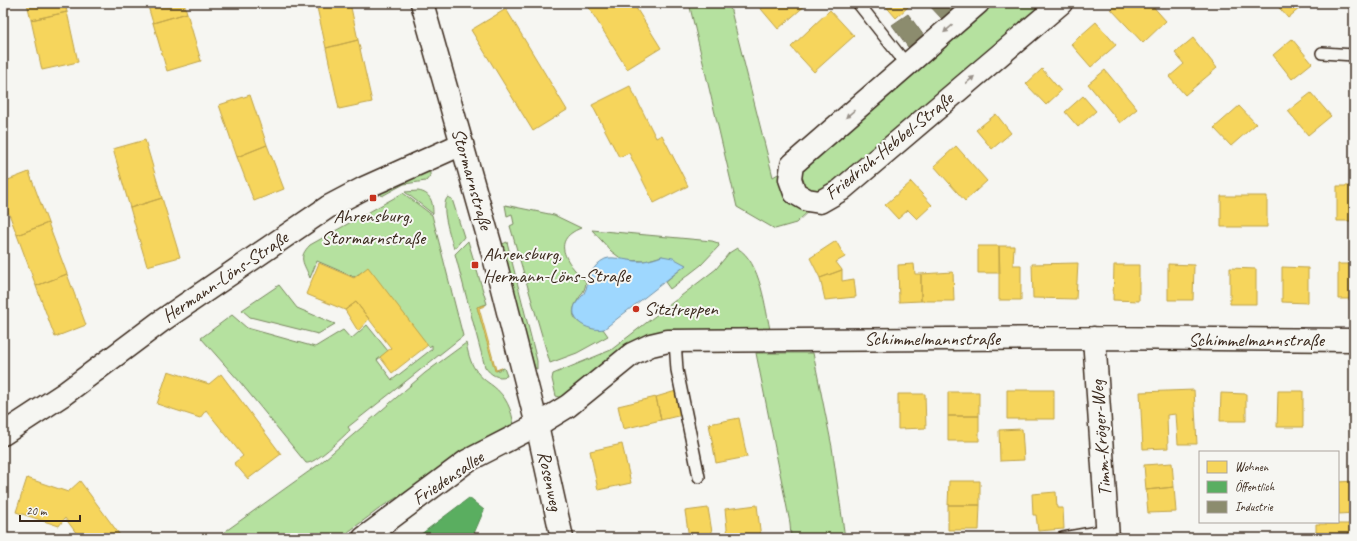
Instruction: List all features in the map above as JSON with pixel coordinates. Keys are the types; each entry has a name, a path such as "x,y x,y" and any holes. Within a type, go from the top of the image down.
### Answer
{"street":[{"name":"Stormarnstraße","path":"422,3 495,261 537,425"},
{"name":"Friedrich-Hebbel-Straße","path":"978,3 792,165 790,179 795,193 807,200 820,202 841,190 1061,3"},
{"name":"Hermann-Löns-Straße","path":"3,434 64,394 160,322 328,207 364,188 462,144"},
{"name":"Schimmelmannstraße","path":"537,425 568,406 632,354 651,344 675,341 1094,338 1354,340"},
{"name":"Timm-Kröger-Weg","path":"1094,338 1108,534"},
{"name":"Friedensallee","path":"364,538 467,461 537,425"},
{"name":"Rosenweg","path":"537,425 562,538"}],"lane":[{"path":"858,3 906,65"},
{"path":"1322,53 1354,55"},
{"path":"675,341 677,370 699,477"},
{"path":"1063,538 1108,534"}],"green space":[{"path":"689,3 729,3 773,177 816,152 989,3 1050,3 834,187 796,223 775,229 737,207"},
{"path":"430,169 430,176 426,181 404,184 382,196 379,191"},
{"path":"418,191 426,194 432,202 433,214 405,192"},
{"path":"403,193 432,215 463,336 348,427 350,430 328,450 315,460 306,463 240,382 201,338 232,315 247,328 315,347 343,330 351,339 367,325 388,351 377,360 392,380 432,349 432,345 429,347 368,268 354,277 317,261 310,278 303,261 303,257 310,245"},
{"path":"448,197 452,199 464,237 454,249 445,214 446,201"},
{"path":"505,205 554,215 581,228 571,233 565,240 564,246 568,261 586,282 583,292 575,305 573,311 574,316 581,324 592,328 603,329 608,336 577,353 550,363 510,226 514,224 512,214 507,216"},
{"path":"592,230 712,241 718,243 719,246 701,265 670,289 665,282 686,265 662,256 645,261 623,260 611,251"},
{"path":"468,241 487,304 477,307 496,371 504,368 507,376 494,376 485,367 455,254"},
{"path":"507,242 537,361 537,369 535,368 500,245"},
{"path":"737,248 745,254 752,263 757,274 771,334 682,336 561,398 556,396 552,379 553,374 611,350 716,269 729,253"},
{"path":"279,285 297,308 335,324 318,334 250,317 242,310"},
{"path":"466,343 470,360 477,372 483,379 498,390 505,399 512,414 514,426 383,506 340,538 216,538 318,465 425,373"},
{"path":"756,353 813,353 832,447 845,538 791,538 790,523"}],"water":[{"path":"662,256 673,258 686,265 604,329 593,329 578,321 574,311 575,305 585,291 592,272 597,265 609,258 644,261"}],"building: Wohnen":[{"path":"27,3 65,3 67,12 31,20"},
{"path":"147,3 184,3 187,13 153,23"},
{"path":"316,3 350,3 358,40 326,48"},
{"path":"586,3 633,3 661,48 627,69"},
{"path":"756,3 806,3 807,4 778,29"},
{"path":"883,3 907,3 909,6 896,18"},
{"path":"1118,3 1150,3 1166,21 1143,43 1111,9"},
{"path":"1275,3 1306,3 1288,18"},
{"path":"506,9 567,110 533,131 471,30"},
{"path":"830,10 854,36 814,72 791,47"},
{"path":"67,12 78,62 42,70 31,20"},
{"path":"187,13 201,61 167,71 153,23"},
{"path":"1096,22 1116,45 1091,67 1071,44"},
{"path":"1193,38 1217,68 1185,95 1169,77 1184,64 1175,53"},
{"path":"1292,39 1312,63 1292,79 1273,55"},
{"path":"358,40 372,102 339,109 326,48"},
{"path":"1042,69 1061,91 1046,105 1026,84"},
{"path":"1105,70 1137,109 1120,123 1088,84"},
{"path":"630,86 656,138 662,135 688,186 654,203 629,153 619,157 592,105"},
{"path":"1311,93 1331,116 1308,135 1288,111"},
{"path":"250,95 267,145 237,157 219,105"},
{"path":"1083,96 1096,111 1078,127 1065,112"},
{"path":"1239,106 1256,124 1231,146 1214,128"},
{"path":"996,114 1011,133 992,149 976,130"},
{"path":"145,140 162,198 130,208 113,149"},
{"path":"267,145 284,189 254,201 237,157"},
{"path":"956,146 987,181 965,201 934,166"},
{"path":"29,172 48,223 17,235 3,198 3,182"},
{"path":"911,182 932,205 917,219 908,210 898,219 885,205"},
{"path":"1337,186 1354,186 1354,221 1337,221"},
{"path":"1221,196 1267,196 1267,227 1221,227"},
{"path":"162,198 180,257 147,266 130,208"},
{"path":"48,223 67,274 36,286 17,235"},
{"path":"836,241 845,257 836,262 842,270 820,278 810,258"},
{"path":"978,246 999,246 1000,273 978,273"},
{"path":"999,246 1014,246 1013,265 1021,265 1021,300 999,300"},
{"path":"319,263 354,278 368,267 428,345 392,373 380,357 391,348 356,302 345,310 306,294"},
{"path":"1078,263 1076,299 1033,298 1032,264"},
{"path":"914,264 915,274 921,274 921,301 899,302 898,265"},
{"path":"1168,264 1194,265 1193,300 1168,300"},
{"path":"1338,264 1354,264 1354,299 1338,299"},
{"path":"1114,265 1139,265 1139,301 1113,300"},
{"path":"1282,267 1308,268 1308,303 1282,302"},
{"path":"1230,268 1256,269 1256,304 1230,304"},
{"path":"842,270 842,281 854,279 856,297 825,300 820,278"},
{"path":"953,272 954,301 921,301 921,274"},
{"path":"67,274 86,325 55,337 36,286"},
{"path":"356,302 369,319 358,331 345,310"},
{"path":"485,305 479,308 496,370 502,368 495,371 477,307"},
{"path":"168,371 209,384 221,374 281,454 248,479 234,463 243,456 206,410 200,418 157,404"},
{"path":"1007,390 1054,390 1054,419 1007,419"},
{"path":"1194,390 1197,444 1178,444 1176,414 1167,415 1168,448 1143,449 1140,392"},
{"path":"676,391 682,415 661,420 656,397"},
{"path":"1278,391 1303,391 1303,427 1277,427"},
{"path":"948,392 979,392 979,416 948,416"},
{"path":"1221,393 1246,394 1246,421 1220,421"},
{"path":"898,394 925,394 926,428 898,429"},
{"path":"656,397 661,420 623,429 618,406"},
{"path":"1350,404 1354,404 1354,430 1351,431"},
{"path":"948,416 979,416 979,441 948,441"},
{"path":"739,418 747,457 716,463 709,424"},
{"path":"1022,429 1024,460 1000,461 999,430"},
{"path":"622,444 631,483 598,490 590,451"},
{"path":"1172,463 1174,487 1146,490 1144,465"},
{"path":"27,478 68,492 80,481 122,538 80,538 65,518 59,526 16,512"},
{"path":"949,481 980,481 980,505 948,505"},
{"path":"1354,481 1354,513 1339,514 1339,482"},
{"path":"1174,487 1176,512 1148,513 1146,490"},
{"path":"1056,492 1057,508 1063,508 1064,529 1038,531 1036,515 1033,515 1032,494"},
{"path":"757,505 761,538 728,538 725,509"},
{"path":"948,505 980,505 979,530 948,530"},
{"path":"708,508 713,538 689,538 685,511"},
{"path":"1316,524 1354,524 1354,538 1316,538"}],"building: Öffentlich":[{"path":"469,498 484,510 472,538 423,538 420,535"}],"building: Industrie":[{"path":"927,3 952,3 956,7 943,20"},
{"path":"908,14 924,36 908,47 892,25"}],"place":[{"name":"Ahrensburg, Stormarnstraße","path":"373,198"},
{"name":"Ahrensburg, Hermann-Löns-Straße","path":"475,265"},
{"name":"Sitztreppen","path":"636,309"}]}
